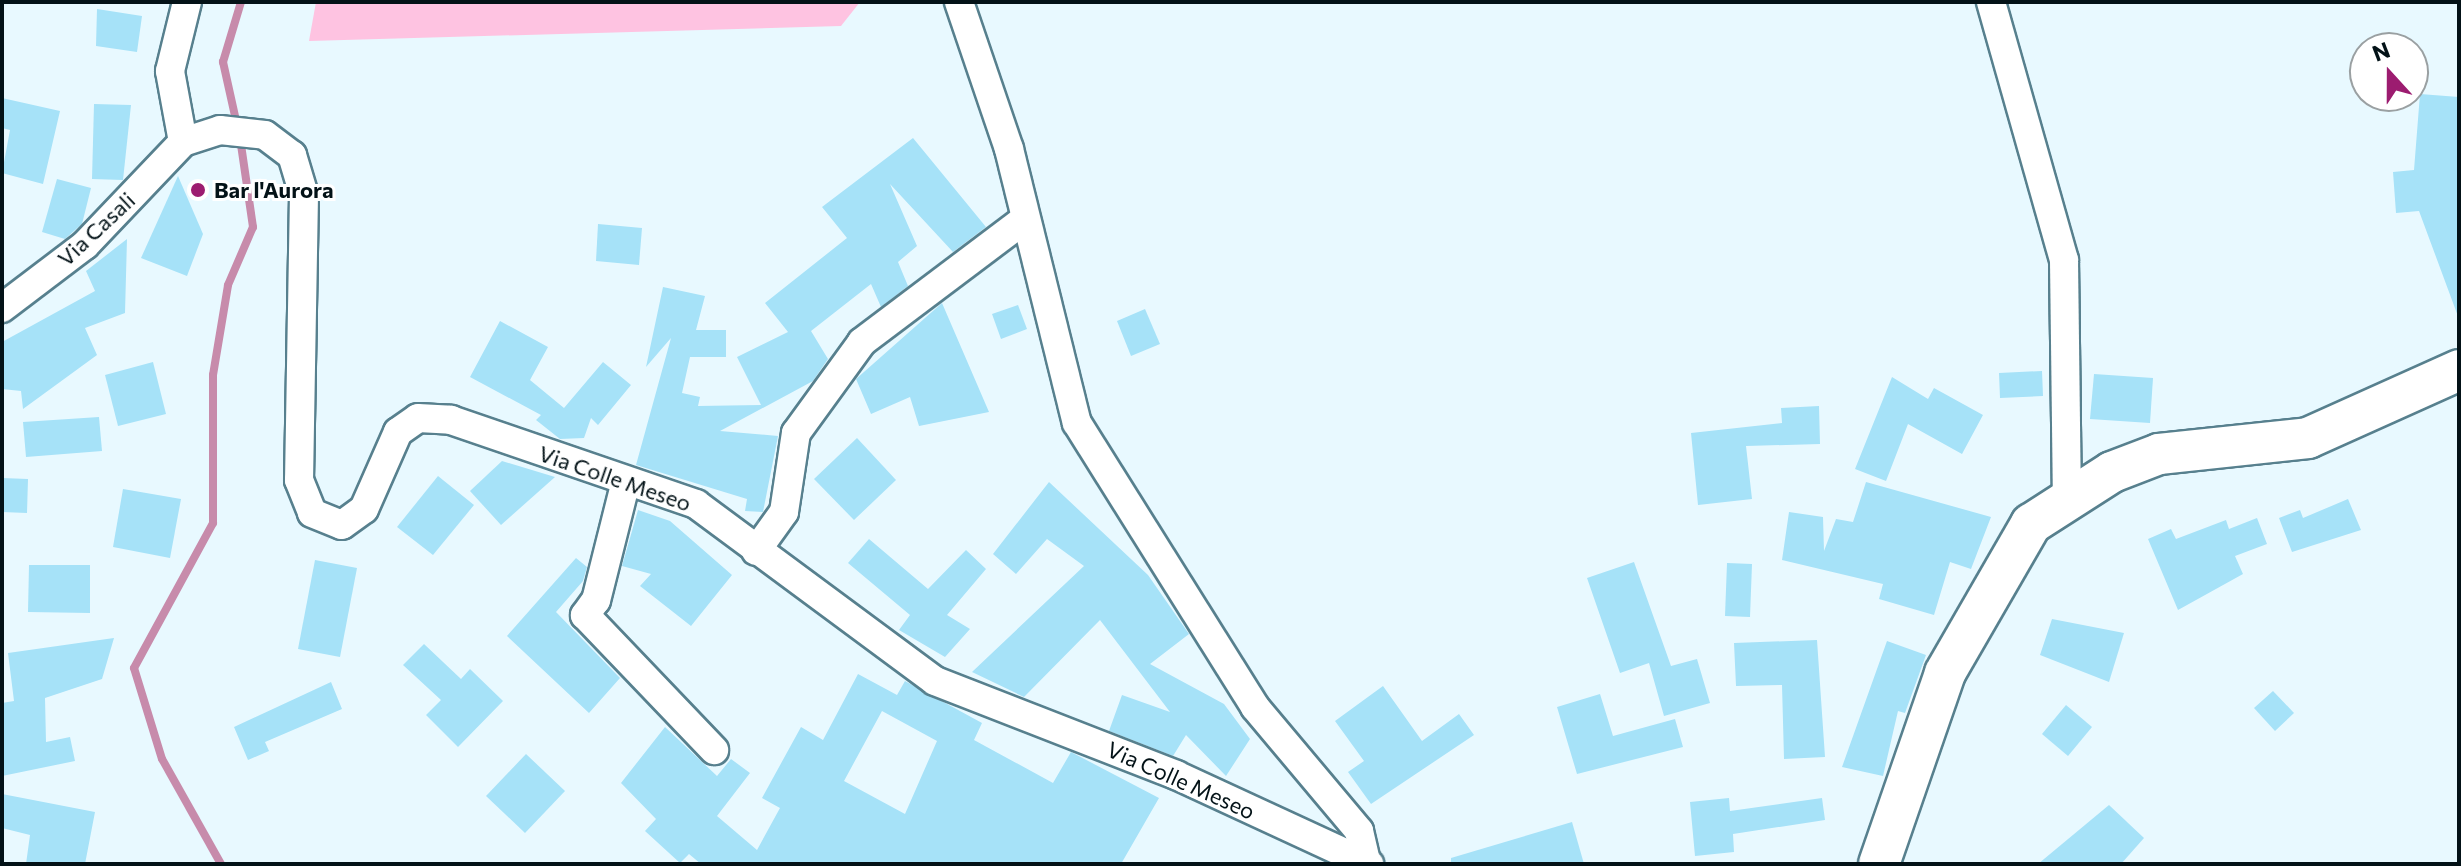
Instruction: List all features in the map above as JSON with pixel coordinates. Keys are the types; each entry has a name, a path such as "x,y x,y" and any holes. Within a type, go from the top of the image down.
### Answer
{"street":[{"path":"183,142 170,71 187,2"},
{"path":"959,2 1025,219 1077,423 1255,707 1359,831 1367,863"},
{"path":"1991,2 2064,260 2067,501"},
{"name":"Via Colle Meseo","path":"183,142 220,130 265,135 292,155 304,195 299,480 312,513 342,525 364,509 398,432 418,418 451,420 696,504 935,681 1176,775 1367,863"},
{"name":"Via Casali","path":"2,308 85,245 183,142"},
{"path":"756,551 784,512 796,433 862,342 1025,219"},
{"path":"1879,864 1945,673 2031,524 2067,501 2159,454 2308,438 2459,370"},
{"path":"626,481 596,600 585,615 714,750"}],"shaded area":[{"path":"316,2 860,2 841,26 309,41"}],"building":[{"path":"97,9 142,16 137,52 96,46"},
{"path":"2429,95 2459,97 2459,319 2419,211 2396,213 2393,172 2414,170 2419,112 2429,112"},
{"path":"2,98 60,111 43,184 2,173 10,130 2,128"},
{"path":"94,104 131,105 123,180 92,179"},
{"path":"913,138 986,227 953,252 890,184 917,246 898,262 908,286 881,307 871,284 811,331 828,359 813,381 720,431 778,436 763,512 745,511 747,499 636,465 671,338 646,367 663,287 705,296 696,330 726,330 726,357 690,357 682,393 700,397 698,406 761,405 737,357 788,332 765,303 847,238 822,207"},
{"path":"178,176 203,234 187,276 141,258"},
{"path":"57,179 91,188 82,224 65,239 42,232"},
{"path":"598,224 642,228 639,265 596,261"},
{"path":"127,239 125,313 85,328 97,355 23,409 21,391 2,389 2,342 95,291 86,271"},
{"path":"942,303 989,412 919,426 910,397 871,414 856,379"},
{"path":"1018,305 1027,329 1001,339 992,314"},
{"path":"1145,309 1160,344 1131,356 1117,321"},
{"path":"500,321 548,347 530,380 564,408 603,362 631,385 598,425 591,418 584,438 560,439 536,420 541,415 470,377"},
{"path":"153,362 166,414 118,426 105,375"},
{"path":"2042,371 2043,396 2000,398 1999,373"},
{"path":"2094,374 2153,378 2150,423 2090,419"},
{"path":"1892,377 1928,399 1934,388 1983,415 1962,454 1908,424 1886,481 1855,469"},
{"path":"1819,406 1820,444 1746,446 1752,499 1698,505 1691,433 1782,423 1781,408"},
{"path":"99,417 102,451 26,457 23,422"},
{"path":"857,438 896,480 854,520 814,479"},
{"path":"502,461 555,477 501,525 470,491"},
{"path":"438,476 474,505 433,555 397,527"},
{"path":"2,478 28,479 27,513 2,512"},
{"path":"1049,482 1148,575 1189,634 1150,664 1224,704 1250,739 1226,776 1186,735 1173,756 1109,731 1122,695 1170,712 1100,620 1024,697 972,672 1084,566 1047,539 1016,574 993,554"},
{"path":"1866,482 1991,517 1971,569 1950,562 1934,615 1879,599 1883,584 1782,560 1789,512 1823,517 1824,551 1836,519 1853,522"},
{"path":"123,489 181,499 170,558 113,547"},
{"path":"2348,499 2361,530 2292,552 2279,518 2300,510 2303,518"},
{"path":"638,510 670,521 732,575 691,626 640,586 651,574 622,566"},
{"path":"2257,518 2267,544 2235,556 2243,574 2178,610 2148,539 2171,529 2176,539 2226,520 2229,529"},
{"path":"869,539 928,589 966,550 986,569 947,615 970,629 945,657 899,630 910,615 848,563"},
{"path":"576,558 587,567 583,581 556,612 620,678 589,713 507,636"},
{"path":"315,560 357,568 340,657 298,649"},
{"path":"1634,562 1671,666 1697,659 1710,703 1664,716 1649,663 1620,673 1587,578"},
{"path":"1727,563 1752,564 1750,617 1725,616"},
{"path":"29,565 90,565 90,613 28,612"},
{"path":"2052,619 2124,633 2109,682 2040,655"},
{"path":"114,638 102,679 45,698 46,742 70,737 75,761 2,776 2,703 14,701 8,653"},
{"path":"1817,640 1825,757 1784,759 1782,685 1736,686 1734,643"},
{"path":"1887,641 1926,655 1905,713 1898,711 1883,776 1842,767"},
{"path":"424,644 461,679 470,669 503,701 458,747 426,715 441,700 403,665"},
{"path":"858,674 897,695 905,681 982,723 974,740 1053,783 1071,752 1159,798 1121,864 701,864 689,854 680,863 645,831 656,819 621,783 665,727 717,776 731,759 750,773 717,816 757,850 780,808 762,798 801,727 823,740","holes":["882,711 937,741 905,814 844,781"]},
{"path":"331,682 342,709 265,742 269,751 248,760 234,727"},
{"path":"1383,686 1422,741 1459,714 1474,735 1371,804 1348,772 1364,761 1335,721"},
{"path":"2273,691 2294,713 2275,731 2254,708"},
{"path":"1600,694 1613,736 1675,719 1683,747 1577,774 1557,707"},
{"path":"2066,705 2092,727 2068,756 2042,734"},
{"path":"526,754 565,791 525,833 486,796"},
{"path":"2,794 95,812 85,864 26,864 30,835 2,828"},
{"path":"1729,798 1730,811 1822,798 1825,820 1733,834 1734,852 1695,856 1690,802"},
{"path":"2109,805 2144,838 2121,864 2038,864"},
{"path":"1572,822 1584,864 1451,864 1451,858"}],"waterway":[{"path":"237,125 223,62 241,2"},
{"path":"221,864 162,759 134,668 213,523 213,375 228,285 253,227 240,138"}],"place":[{"name":"Bar l'Aurora","path":"198,190"}]}
